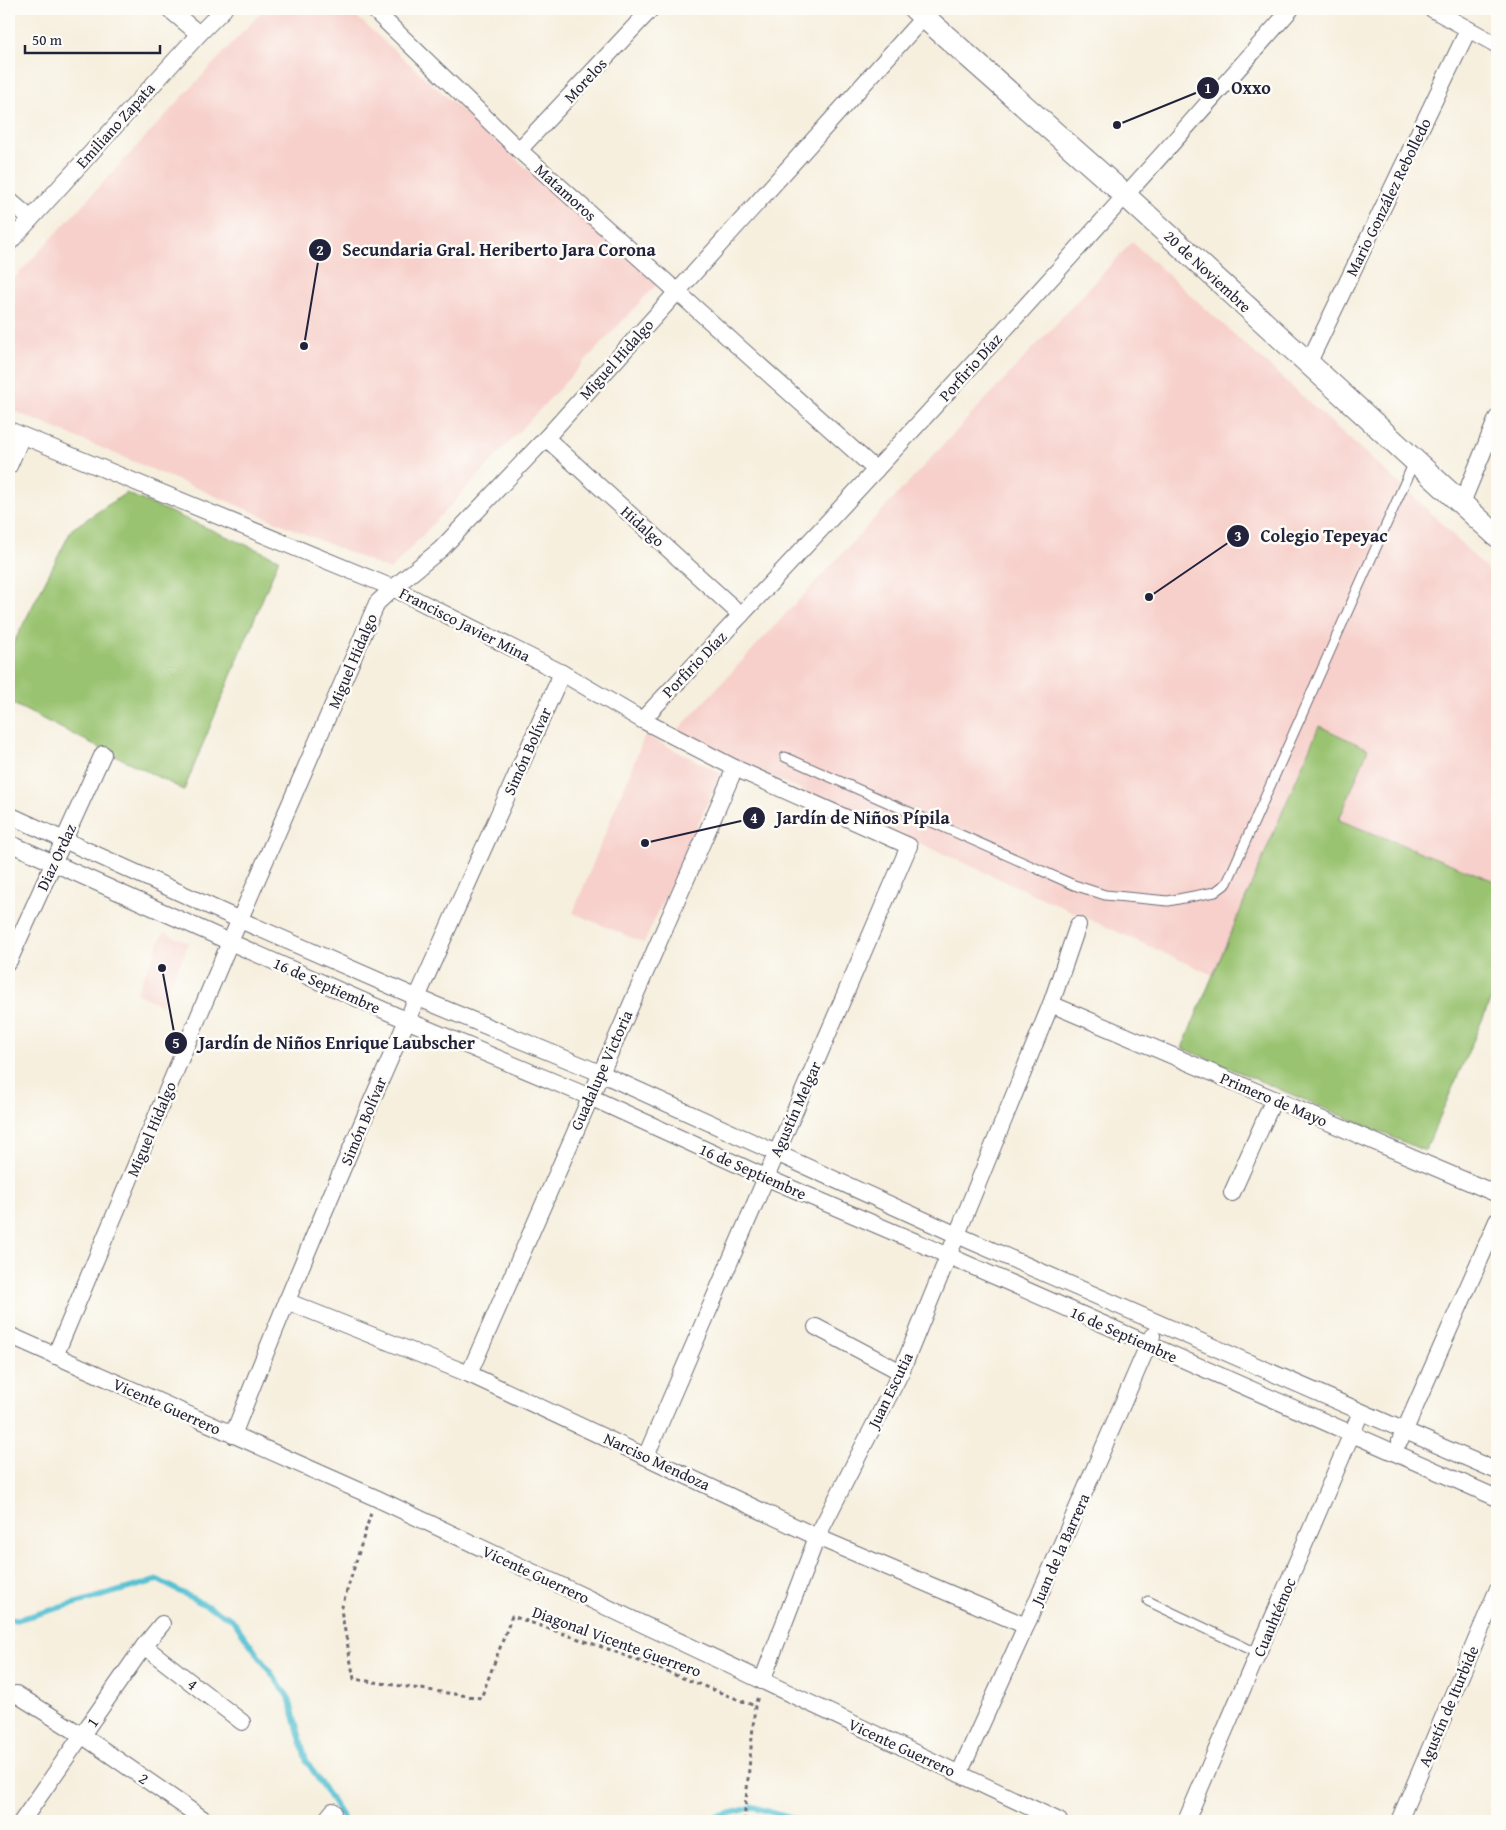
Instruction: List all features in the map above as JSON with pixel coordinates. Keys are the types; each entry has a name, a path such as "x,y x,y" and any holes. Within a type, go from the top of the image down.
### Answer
{"main road":[{"name":"20 de Noviembre","path":"923,11 1497,536"}],"street":[{"path":"169,9 198,34"},
{"name":"Emiliano Zapata","path":"9,243 198,34 224,9"},
{"name":"Morelos","path":"519,150 651,9"},
{"name":"Porfirio Díaz","path":"642,720 876,470 1126,196 1291,9"},
{"path":"1432,9 1497,45"},
{"name":"Matamoros","path":"380,11 519,150 876,470"},
{"name":"Miguel Hidalgo","path":"55,1356 230,942 377,603 441,549 546,438 678,291 923,11"},
{"name":"Mario González Rebolledo","path":"1308,364 1468,30"},
{"path":"9,200 30,218"},
{"path":"1462,503 1497,418"},
{"path":"9,466 15,433"},
{"name":"Francisco Javier Mina","path":"15,433 393,588 562,673 642,720 735,768 909,846"},
{"name":"Hidalgo","path":"546,438 741,615"},
{"name":"Simón Bolívar","path":"233,1435 286,1301 406,1020 562,673"},
{"name":"Diaz Ordaz","path":"9,961 103,754"},
{"name":"Guadalupe Victoria","path":"469,1374 735,768"},
{"name":"16 de Septiembre","path":"9,815 240,920 416,997 600,1074 957,1235 1497,1471"},
{"name":"16 de Septiembre","path":"9,842 406,1020 590,1097 765,1177 949,1256 1497,1498"},
{"name":"Agustín Melgar","path":"646,1456 775,1153 909,846"},
{"name":"Juan Escutia","path":"762,1681 817,1537 901,1372 1051,1004 1078,925"},
{"name":"Primero de Mayo","path":"1051,1004 1497,1194"},
{"path":"1232,1193 1274,1099"},
{"path":"1395,1453 1497,1221"},
{"name":"Narciso Mendoza","path":"286,1301 469,1374 817,1537 1026,1626"},
{"name":"Juan de la Barrera","path":"959,1774 1026,1626 1158,1323"},
{"path":"816,1327 901,1372"},
{"name":"Vicente Guerrero","path":"9,1335 376,1498 1059,1821"},
{"name":"Cuauhtémoc","path":"1186,1821 1361,1412"},
{"name":"Agustín de Iturbide","path":"1399,1821 1497,1591"},
{"name":"1","path":"22,1821 144,1646 162,1624"},
{"name":"4","path":"144,1646 242,1722"},
{"name":"2","path":"16,1694 83,1736 206,1821"}],"lane":[{"path":"785,757 1074,885 1105,895 1168,901 1215,892 1226,883 1414,461"},
{"path":"1148,1601 1259,1654"}],"path":[{"name":"Diagonal Vicente Guerrero","path":"376,1498 341,1610 354,1679 481,1698 512,1616 608,1649 755,1706"},
{"path":"744,1821 746,1779 755,1706 762,1681"}],"shaded area":[{"path":"264,9 348,9 657,284 390,570 9,409 9,284"},
{"path":"1132,242 1426,508 1497,579 1497,882 1339,820 1368,749 1319,726 1213,975 675,733"},
{"path":"645,735 721,773 644,943 573,913"},
{"path":"164,932 189,943 161,1005 136,993"}],"green space":[{"path":"126,493 279,559 184,790 9,702 9,652 72,529"},
{"path":"1319,726 1368,749 1339,820 1497,882 1497,986 1425,1151 1182,1048"}],"waterway":[{"path":"9,1619 16,1620 158,1580 232,1619 289,1698 306,1760 345,1821"},
{"path":"702,1821 754,1807 800,1821"}],"place":[{"name":"Oxxo","path":"1117,125"},
{"name":"Secundaria Gral. Heriberto Jara Corona","path":"304,346"},
{"name":"Colegio Tepeyac","path":"1149,597"},
{"name":"Jardín de Niños Pípila","path":"645,843"},
{"name":"Jardín de Niños Enrique Laubscher","path":"162,968"}]}
